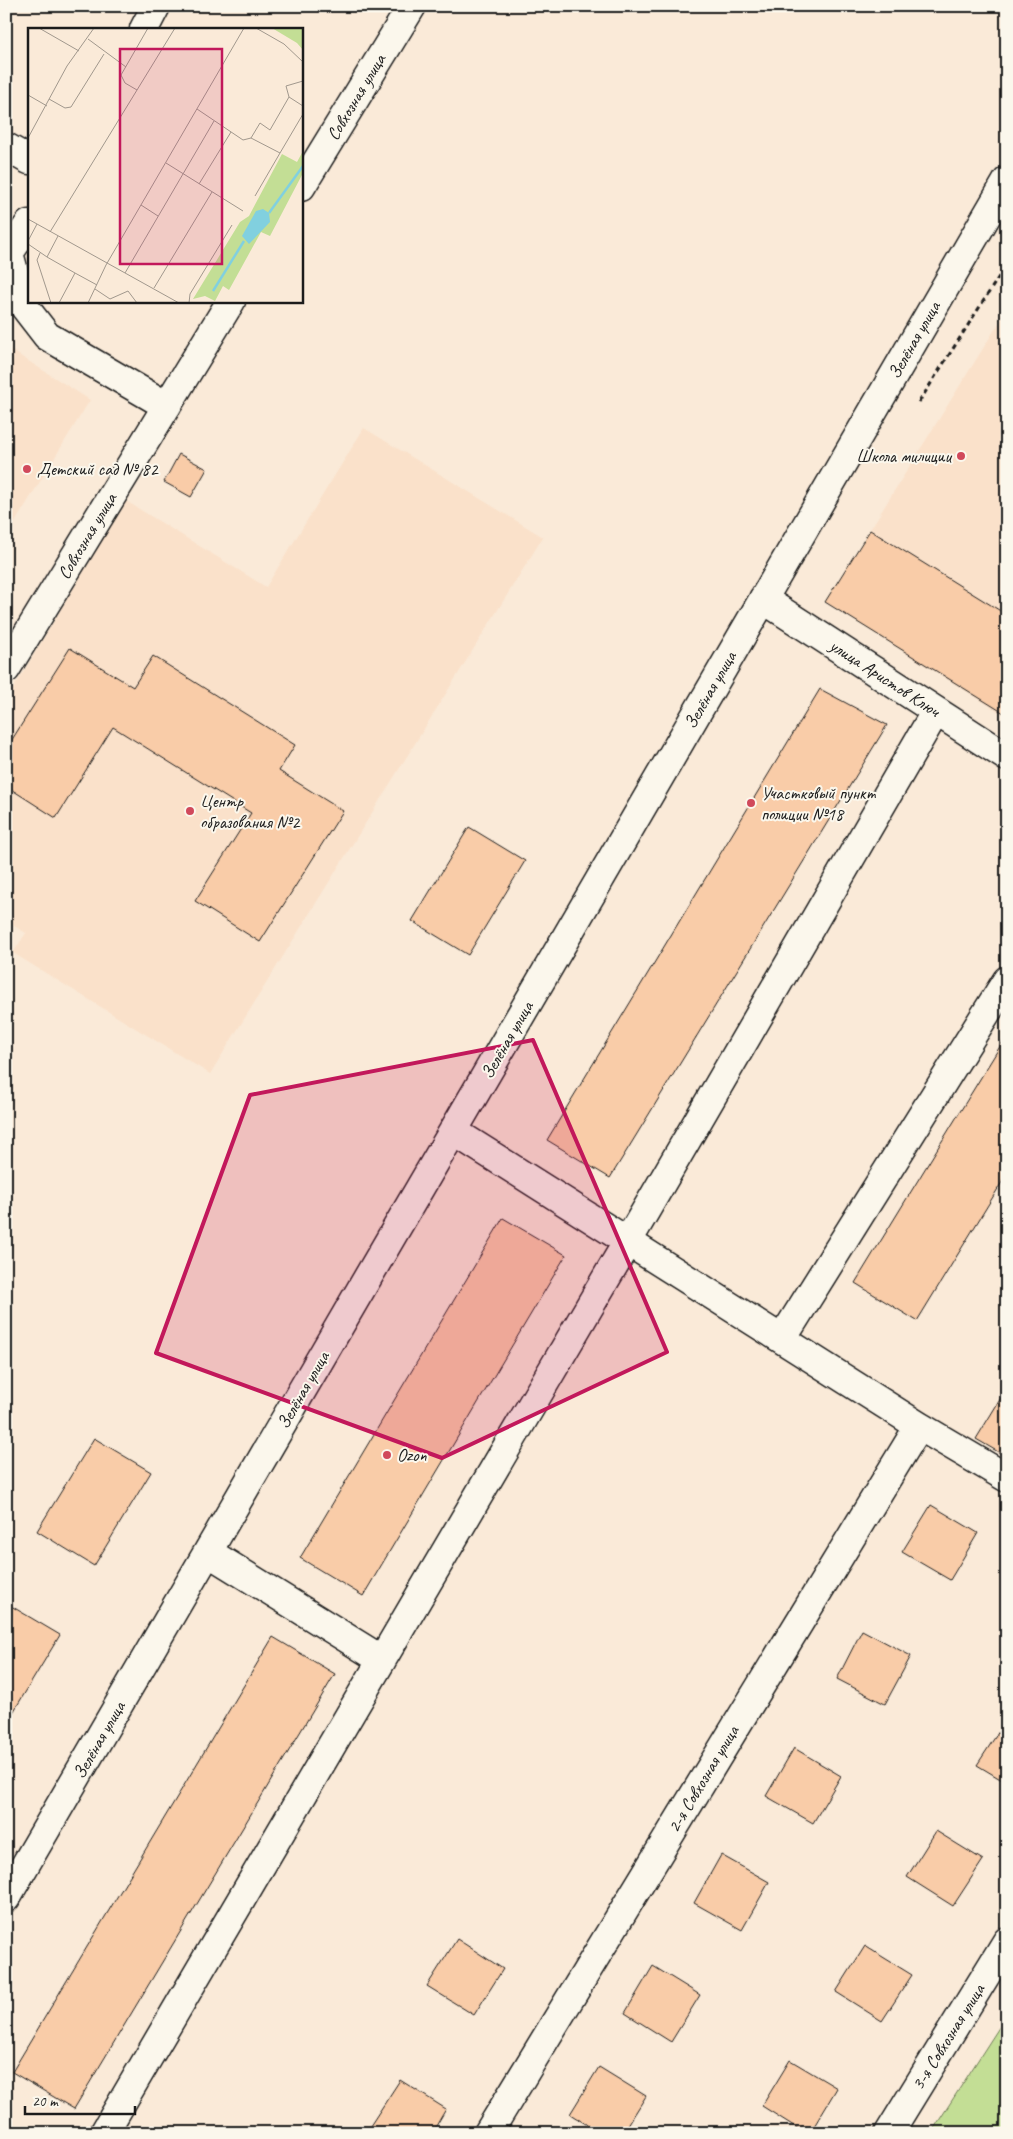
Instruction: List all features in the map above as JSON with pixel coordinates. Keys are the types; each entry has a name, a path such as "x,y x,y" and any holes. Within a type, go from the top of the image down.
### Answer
{"street":[{"path":"145,28 156,6"},
{"name":"Совхозная улица","path":"302,185 412,6"},
{"path":"6,147 28,159"},
{"name":"Зелёная улица","path":"6,1898 1007,181"},
{"path":"28,225 9,252 23,305 47,336 167,406"},
{"name":"Совхозная улица","path":"6,669 230,302"},
{"name":"улица Аристов Ключ","path":"763,599 1007,757"},
{"path":"104,2133 628,1241 936,711"},
{"path":"782,1339 1007,980"},
{"path":"453,1132 918,1426 1007,1478"},
{"name":"2-я Совхозная улица","path":"488,2133 918,1426"},
{"path":"208,1552 382,1660"},
{"name":"3-я Совхозная улица","path":"889,2133 1007,1941"}],"highlighted area":[{"path":"533,1040 667,1352 442,1458 156,1353 250,1095"}],"shaded area":[{"name":"Школа милиции","path":"1007,310 1007,717 825,602"},
{"name":"Детский сад № 82","path":"6,347 90,400 6,537"},
{"name":"Центр образования №2","path":"364,428 543,537 210,1074 13,953 26,933 6,921 6,701 126,501 266,587"}],"green space":[{"path":"1007,2015 1007,2133 931,2133"}],"building":[{"path":"179,454 207,469 191,497 164,482"},
{"path":"870,530 1007,615 1007,715 825,602"},
{"path":"70,648 133,687 153,656 295,745 279,771 343,811 260,942 195,901 251,813 113,727 56,818 6,786 6,749"},
{"path":"820,689 887,725 610,1178 547,1140"},
{"path":"469,827 525,861 468,955 412,921"},
{"path":"1007,1035 1007,1174 917,1321 855,1283"},
{"path":"503,1218 566,1255 363,1596 300,1558"},
{"path":"1007,1388 1007,1457 976,1439"},
{"path":"94,1438 151,1472 94,1566 37,1531"},
{"path":"931,1505 978,1533 950,1580 902,1552"},
{"path":"6,1603 60,1635 6,1724"},
{"path":"862,1630 911,1656 885,1704 837,1679"},
{"path":"273,1637 335,1674 74,2109 12,2072"},
{"path":"1007,1719 1007,1783 977,1765"},
{"path":"794,1748 841,1776 813,1823 766,1796"},
{"path":"936,1831 983,1860 953,1906 907,1877"},
{"path":"721,1855 769,1882 742,1930 694,1903"},
{"path":"457,1939 503,1969 474,2015 427,1986"},
{"path":"865,1946 912,1975 882,2021 836,1992"},
{"path":"653,1966 700,1995 671,2042 625,2013"},
{"path":"790,2060 837,2088 810,2133 805,2133 762,2106"},
{"path":"599,2067 646,2096 623,2133 600,2133 570,2114"},
{"path":"400,2080 446,2109 432,2133 381,2133 370,2126"}],"place":[{"name":"Школа милиции","path":"961,456"},
{"name":"Детский сад № 82","path":"27,469"},
{"name":"Участковый пункт полиции №18","path":"751,803"},
{"name":"Центр образования №2","path":"190,811"},
{"name":"Ozon","path":"387,1455"}]}
